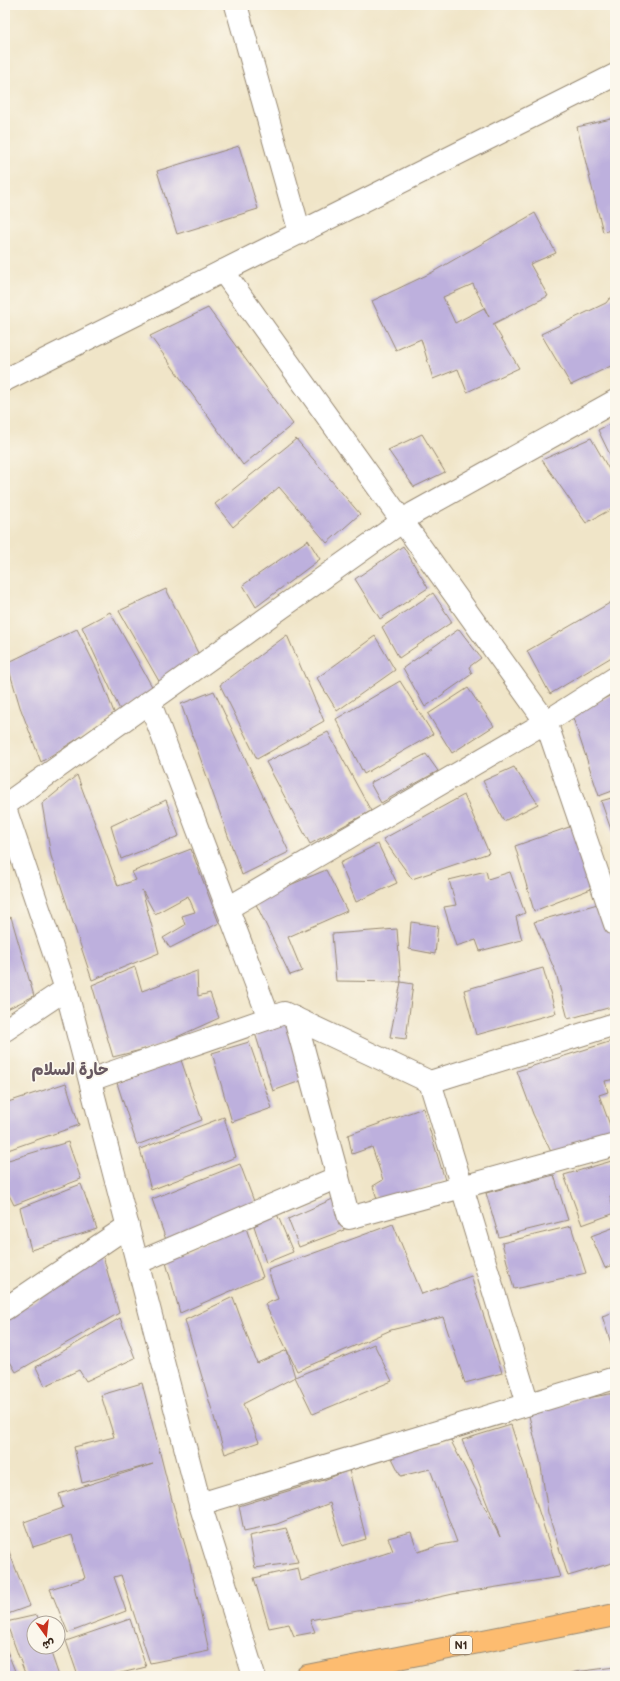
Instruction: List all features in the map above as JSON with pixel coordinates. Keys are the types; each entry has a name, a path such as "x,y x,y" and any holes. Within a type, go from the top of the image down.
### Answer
{"highway":[{"name":"N1","path":"307,1676 615,1615"}],"street":[{"path":"236,5 300,233"},
{"path":"5,380 615,75"},
{"path":"223,270 546,722 615,924"},
{"path":"5,805 402,522 615,401"},
{"path":"228,908 546,722 615,678"},
{"path":"150,703 269,1018"},
{"path":"5,808 66,989 200,1504 254,1676"},
{"path":"5,1030 66,989"},
{"path":"90,1080 284,1013 430,1082 615,1024"},
{"path":"295,1018 349,1218 615,1145"},
{"path":"430,1082 528,1404"},
{"path":"137,1263 338,1177"},
{"path":"5,1309 128,1226"},
{"path":"200,1504 615,1378"}],"building":[{"path":"615,118 615,229 603,232 577,127"},
{"path":"239,146 258,209 177,234 157,171"},
{"path":"535,213 556,253 530,264 548,296 493,324 519,368 467,392 458,369 433,379 421,339 396,350 372,301 431,273","holes":["473,284 489,317 484,308 455,323 443,297"]},
{"path":"615,296 615,313 612,307 615,316 615,364 571,385 541,334 606,303 609,299"},
{"path":"208,308 293,424 243,465 150,336"},
{"path":"615,421 615,465 598,430"},
{"path":"422,434 445,472 414,487 388,450"},
{"path":"591,438 615,480 615,507 586,523 542,460"},
{"path":"296,439 360,514 327,543 279,487 233,527 215,504"},
{"path":"308,540 320,559 256,607 243,585"},
{"path":"403,546 428,588 380,619 355,579"},
{"path":"166,589 198,653 160,683 119,611"},
{"path":"433,593 452,622 399,658 382,627"},
{"path":"615,600 615,655 550,694 527,651"},
{"path":"110,612 154,690 121,712 82,627"},
{"path":"77,629 99,673 115,715 41,762 20,707 7,663"},
{"path":"459,629 481,658 469,667 472,674 425,707 403,668"},
{"path":"287,635 324,721 257,759 220,685"},
{"path":"375,636 395,670 337,711 317,678"},
{"path":"400,681 433,734 364,774 336,719"},
{"path":"468,688 494,726 452,753 428,714"},
{"path":"214,691 289,852 242,875 181,704"},
{"path":"615,693 615,790 599,796 572,715"},
{"path":"328,732 371,811 310,844 266,762"},
{"path":"426,754 438,771 381,803 370,783"},
{"path":"514,767 538,804 504,821 483,781"},
{"path":"77,775 118,886 136,880 132,872 191,849 219,923 170,948 163,938 185,925 182,916 195,912 188,896 155,914 142,890 159,953 92,980 51,856 42,804"},
{"path":"464,795 489,853 412,879 383,839"},
{"path":"615,797 615,841 601,801"},
{"path":"166,800 179,836 121,859 111,826"},
{"path":"575,825 596,887 534,911 515,846"},
{"path":"378,844 397,883 356,902 340,863"},
{"path":"326,870 347,911 288,937 302,971 290,975 254,900"},
{"path":"486,871 488,879 510,872 525,913 516,917 522,940 480,951 476,940 456,946 444,907 456,905 449,880"},
{"path":"601,903 615,945 615,1006 568,1019 556,973 534,922"},
{"path":"11,917 34,996 5,1010 5,921"},
{"path":"411,922 438,926 435,954 409,949"},
{"path":"397,929 401,982 336,981 332,934"},
{"path":"135,967 142,991 197,971 198,996 210,993 219,1018 157,1046 113,1057 92,985"},
{"path":"543,968 556,1013 476,1035 464,990"},
{"path":"401,982 413,984 406,1039 390,1037"},
{"path":"288,1022 306,1079 273,1091 255,1033"},
{"path":"615,1040 615,1079 605,1081 608,1092 599,1095 614,1136 552,1154 533,1114 517,1071"},
{"path":"249,1042 272,1108 232,1122 212,1053"},
{"path":"181,1060 202,1120 137,1145 117,1083"},
{"path":"66,1083 79,1125 5,1151 5,1103"},
{"path":"423,1108 445,1180 378,1202 373,1186 383,1180 372,1147 352,1154 348,1135"},
{"path":"224,1117 236,1157 151,1190 140,1149"},
{"path":"68,1142 81,1179 14,1205 5,1187 5,1161"},
{"path":"615,1160 615,1195 610,1196 615,1213 582,1225 564,1175"},
{"path":"240,1164 255,1204 166,1240 152,1199"},
{"path":"554,1175 568,1220 499,1237 486,1193"},
{"path":"81,1184 97,1229 31,1250 20,1208"},
{"path":"335,1198 344,1230 299,1247 288,1219"},
{"path":"277,1214 293,1252 266,1263 254,1226"},
{"path":"393,1224 422,1294 471,1276 502,1373 465,1383 443,1317 391,1330 297,1371 265,1304 278,1299 268,1270"},
{"path":"245,1225 263,1277 180,1313 165,1259"},
{"path":"571,1226 586,1273 514,1289 502,1243"},
{"path":"615,1227 615,1264 605,1268 591,1236"},
{"path":"103,1256 119,1313 16,1372 5,1353 5,1320"},
{"path":"233,1297 257,1363 287,1350 295,1377 243,1404 259,1442 225,1454 185,1320"},
{"path":"615,1312 615,1355 602,1316"},
{"path":"120,1318 135,1358 86,1381 79,1370 45,1386 36,1367"},
{"path":"374,1344 392,1381 313,1414 295,1377"},
{"path":"142,1383 173,1504 189,1559 209,1651 150,1663 121,1575 114,1577 126,1611 68,1633 66,1628 66,1615 61,1615 50,1589 85,1578 72,1535 33,1547 24,1522 63,1508 59,1494 153,1464 82,1483 74,1447 114,1437 101,1395"},
{"path":"615,1393 615,1562 568,1576 548,1513 540,1460 529,1416 582,1399"},
{"path":"511,1425 560,1577 453,1594 408,1604 368,1609 310,1620 315,1632 294,1636 289,1624 269,1628 254,1578 298,1568 301,1581 393,1551 388,1538 411,1532 418,1552 440,1545 457,1542 430,1469 401,1476 391,1456 450,1439 500,1537 462,1440"},
{"path":"349,1470 366,1539 342,1546 330,1503 277,1524 244,1531 239,1506 324,1480"},
{"path":"286,1528 298,1562 255,1568 249,1536"},
{"path":"5,1541 30,1606 5,1615"},
{"path":"26,1617 26,1655 52,1655 59,1676 26,1676 6,1622"},
{"path":"130,1619 146,1667 109,1676 78,1676 66,1641"},
{"path":"5,1646 17,1676 5,1676"},
{"path":"615,1667 615,1676 562,1676 575,1672"}],"district":[{"name":"حارة السلام","path":"70,1070"}]}
